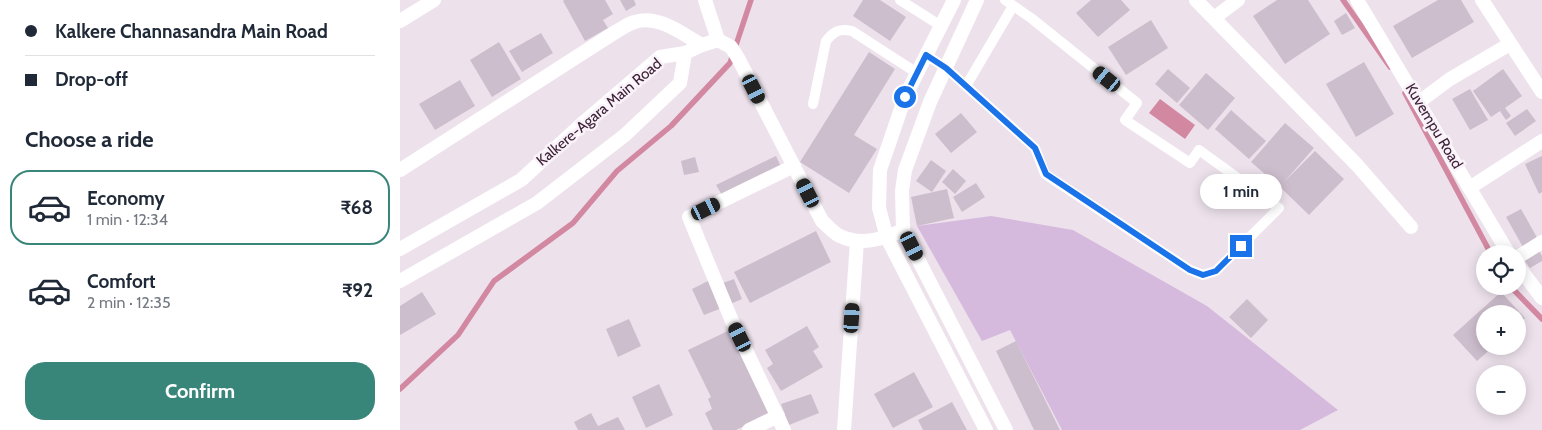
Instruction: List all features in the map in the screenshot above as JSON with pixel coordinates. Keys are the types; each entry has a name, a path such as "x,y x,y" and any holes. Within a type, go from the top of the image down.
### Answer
{"street":[{"path":"400,21 434,0"},
{"path":"704,0 822,221 839,236 857,241 887,238 903,230"},
{"path":"954,0 905,97 880,170 879,208 887,238 986,430"},
{"path":"977,0 930,102 905,170 902,191 903,230 1006,430"},
{"path":"1196,0 1357,165 1411,227"},
{"path":"1214,18 1238,0"},
{"name":"Kuvempu Road","path":"1357,0 1505,245"},
{"path":"1482,0 1542,92"},
{"path":"400,170 617,31 635,22 650,19 668,26 702,45 729,49"},
{"path":"1419,102 1450,79 1510,44"},
{"path":"685,53 702,45"},
{"name":"Kalkere-Agara Main Road","path":"400,249 521,180 584,122 660,58 685,53 680,84 625,136 537,202 400,281"},
{"path":"1471,187 1542,141"},
{"path":"784,430 732,321 689,217 794,166"},
{"path":"844,430 857,241"},
{"path":"1526,252 1542,242"},
{"path":"1526,277 1542,298"},
{"path":"749,430 778,416"}],"lane":[{"path":"900,0 941,26"},
{"path":"926,55 946,68 966,86 1035,148 1046,174 1190,270 1203,275 1216,271 1279,208 1199,150 1190,164 1125,120 1137,103 1031,18 1009,3 966,86"},
{"path":"813,104 826,41 832,34 842,29 852,31 917,73"}],"shaded area":[{"path":"1160,99 1195,125 1185,139 1149,113"},
{"path":"991,216 1073,230 1207,306 1338,410 1300,430 1062,430 1010,330 982,341 917,226"}],"building":[{"path":"564,0 605,0 613,14 603,20 608,28 585,41"},
{"path":"620,0 634,0 636,5 626,11"},
{"path":"863,0 880,0 906,17 890,41 853,16"},
{"path":"1091,0 1121,0 1130,10 1098,37 1076,13"},
{"path":"1277,0 1308,0 1330,34 1285,64 1253,16"},
{"path":"1438,0 1461,0 1474,22 1412,58 1393,26"},
{"path":"1346,13 1355,28 1342,35 1334,21"},
{"path":"1151,20 1168,48 1126,75 1108,47"},
{"path":"541,33 553,53 522,72 509,51"},
{"path":"499,42 521,79 492,97 470,60"},
{"path":"869,52 895,69 854,135 877,149 849,193 800,162"},
{"path":"1364,62 1394,114 1356,137 1326,84"},
{"path":"1168,69 1190,88 1177,103 1155,84"},
{"path":"1503,69 1522,96 1505,108 1511,116 1506,120 1500,111 1491,117 1473,91"},
{"path":"1206,73 1235,98 1208,130 1179,105"},
{"path":"460,80 475,106 435,130 419,104"},
{"path":"1470,89 1488,120 1470,130 1452,99"},
{"path":"1527,109 1536,121 1515,136 1506,123"},
{"path":"1231,110 1266,141 1249,159 1215,129"},
{"path":"961,113 977,132 951,153 935,134"},
{"path":"1285,123 1314,148 1284,182 1315,151 1344,179 1309,215 1251,162"},
{"path":"776,156 781,167 722,195 716,185"},
{"path":"1542,156 1542,192 1539,194 1525,164"},
{"path":"695,157 699,172 684,175 681,161"},
{"path":"931,160 946,171 932,192 916,181"},
{"path":"953,169 966,181 955,194 942,182"},
{"path":"976,183 985,197 962,212 953,197"},
{"path":"947,189 954,218 917,226 911,197"},
{"path":"1521,209 1539,241 1526,248 1526,245 1522,245 1506,217"},
{"path":"816,231 831,262 750,303 734,272"},
{"path":"1538,249 1542,256 1542,261 1530,268 1526,262 1526,256"},
{"path":"734,279 742,299 728,305 720,284"},
{"path":"710,280 722,308 704,315 692,289"},
{"path":"422,292 436,314 400,335 400,306"},
{"path":"1498,295 1504,295 1513,305 1486,305"},
{"path":"1247,299 1268,320 1251,338 1229,317"},
{"path":"1476,314 1476,355 1484,355 1477,361 1453,335"},
{"path":"629,319 641,346 618,357 606,329"},
{"path":"807,326 819,347 813,351 823,367 781,391 767,368 773,364 765,350"},
{"path":"732,329 772,413 736,430 713,430 705,413 712,409 708,399 711,397 688,350"},
{"path":"1016,341 1060,430 1034,430 996,351"},
{"path":"914,372 933,407 893,428 874,394"},
{"path":"659,384 673,415 646,428 632,397"},
{"path":"811,394 819,413 789,425 781,404"},
{"path":"952,402 967,430 923,430 918,420"},
{"path":"591,413 598,426 618,417 625,430 578,430 574,422"}],"waterway":[{"path":"400,389 458,335 494,281 573,223 617,171 671,126 730,63 751,0"},
{"path":"1343,0 1390,67"},
{"path":"1405,93 1486,245"},
{"path":"1519,295 1542,319"}],"route":[{"path":"905,97 926,55 946,68 1035,148 1038,159 1046,174 1190,270 1203,275 1216,271 1241,246"}]}
